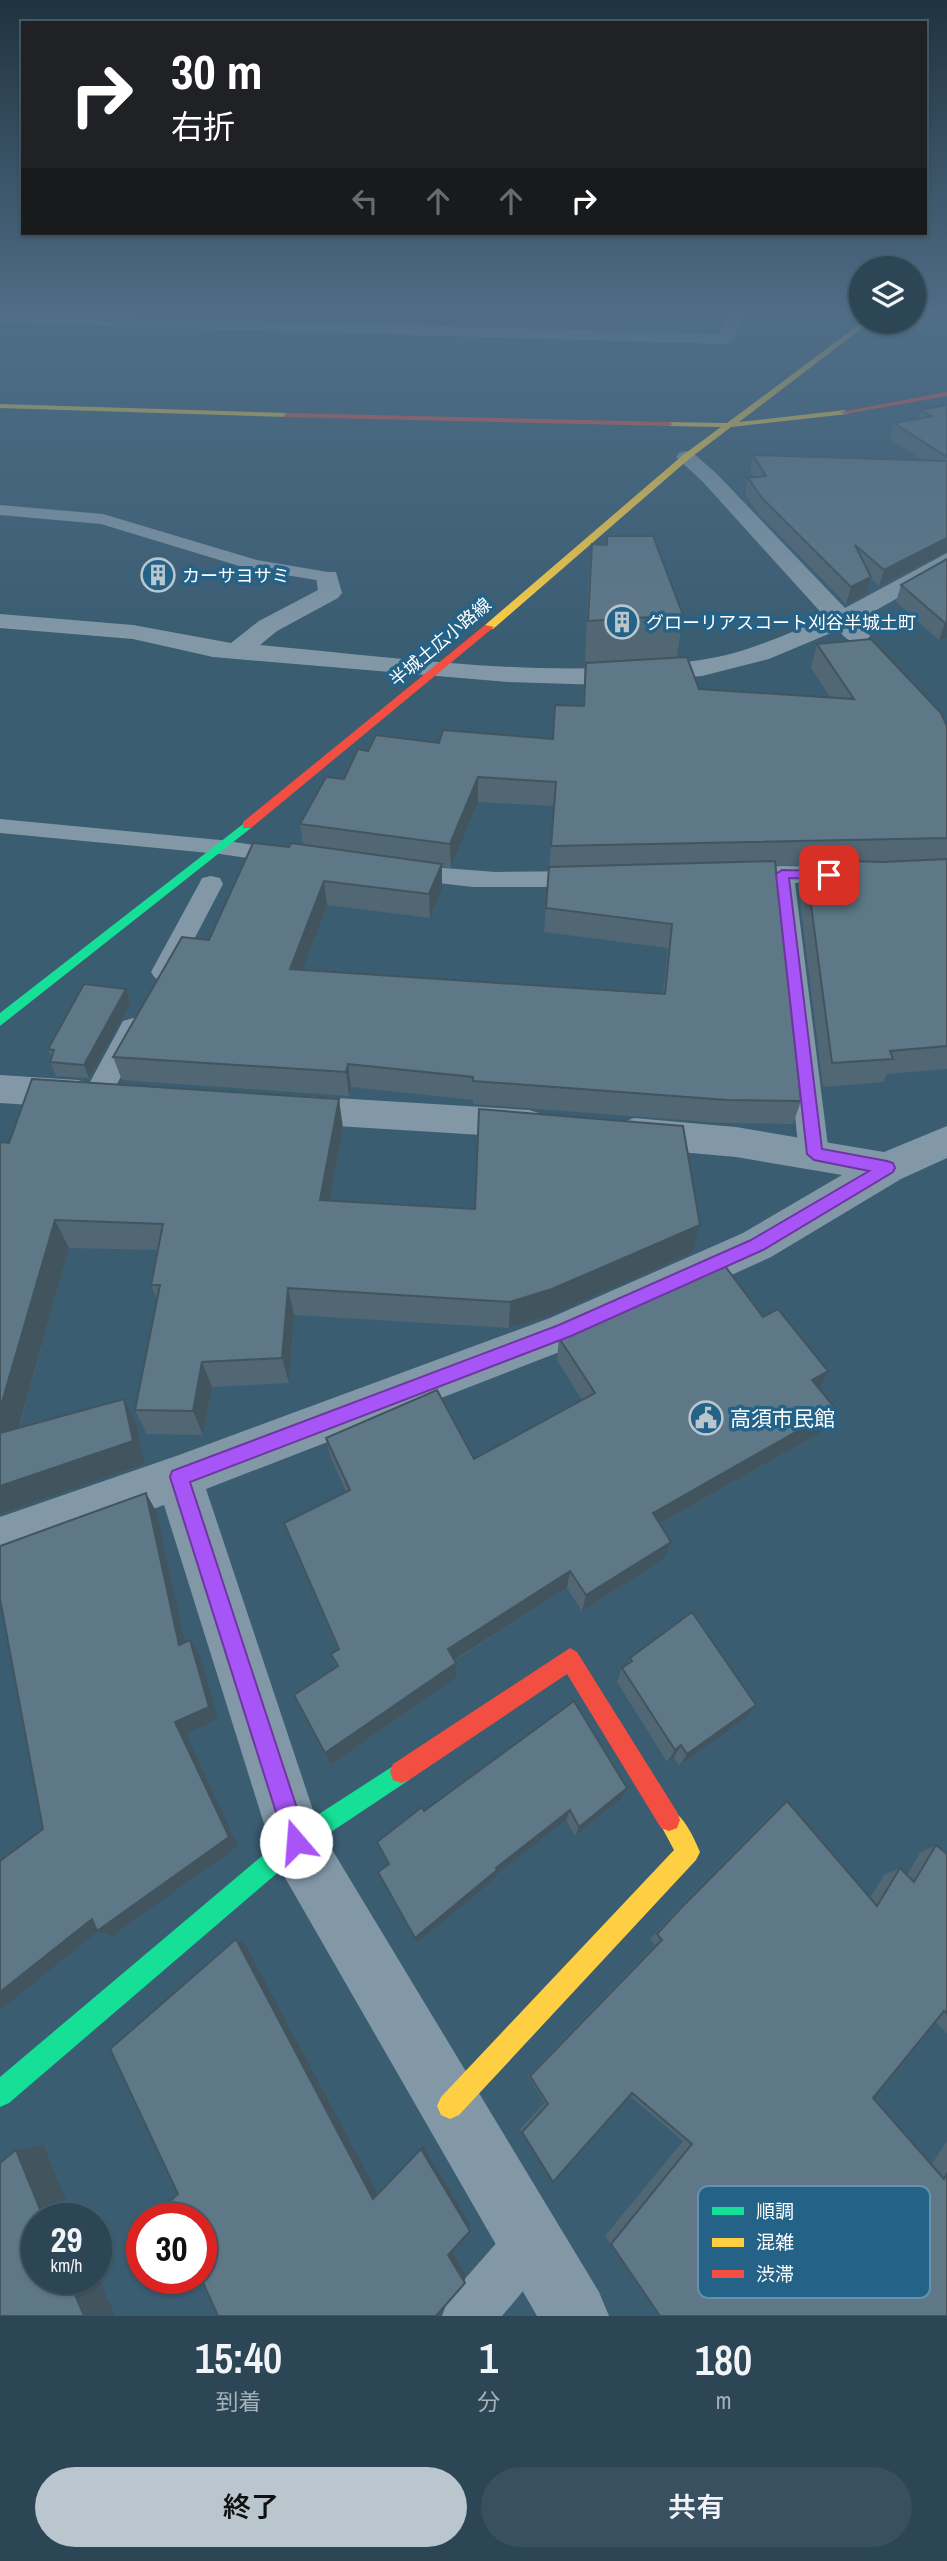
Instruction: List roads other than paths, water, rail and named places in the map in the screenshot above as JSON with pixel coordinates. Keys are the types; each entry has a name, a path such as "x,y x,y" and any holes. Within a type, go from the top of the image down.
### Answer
{"street":[{"path":"459,421 729,425 763,421"},
{"name":"半城土広小路線","path":"0,1021 220,848 441,668 686,457 734,421"},
{"path":"686,457 709,477 870,650"},
{"path":"0,621 134,632 213,649 441,668 603,677 702,668 760,654 842,620 947,560"},
{"path":"237,650 268,626 330,593 328,577"},
{"path":"0,1089 138,1098"},
{"path":"249,1106 564,1127"},
{"path":"603,1131 736,1142 887,1168"},
{"path":"0,1541 179,1477 565,1331 757,1245 887,1168 947,1141"},
{"path":"179,1477 296,1842 575,2316"},
{"path":"0,2094 296,1842 570,1659 688,1852 450,2106"}],"lane":[{"path":"0,510 103,520 255,565 328,577"},
{"path":"0,826 220,848 307,860"},
{"path":"375,869 480,881 610,878"},
{"path":"782,874 814,1154"},
{"path":"716,875 862,876"},
{"path":"97,1095 211,884"},
{"path":"468,2316 532,2241"}],"place":[{"name":"カーサヨサミ","path":"158,575"},
{"name":"グローリアスコート刈谷半城土町","path":"622,622"},
{"name":"高須市民館","path":"706,1418"}]}
